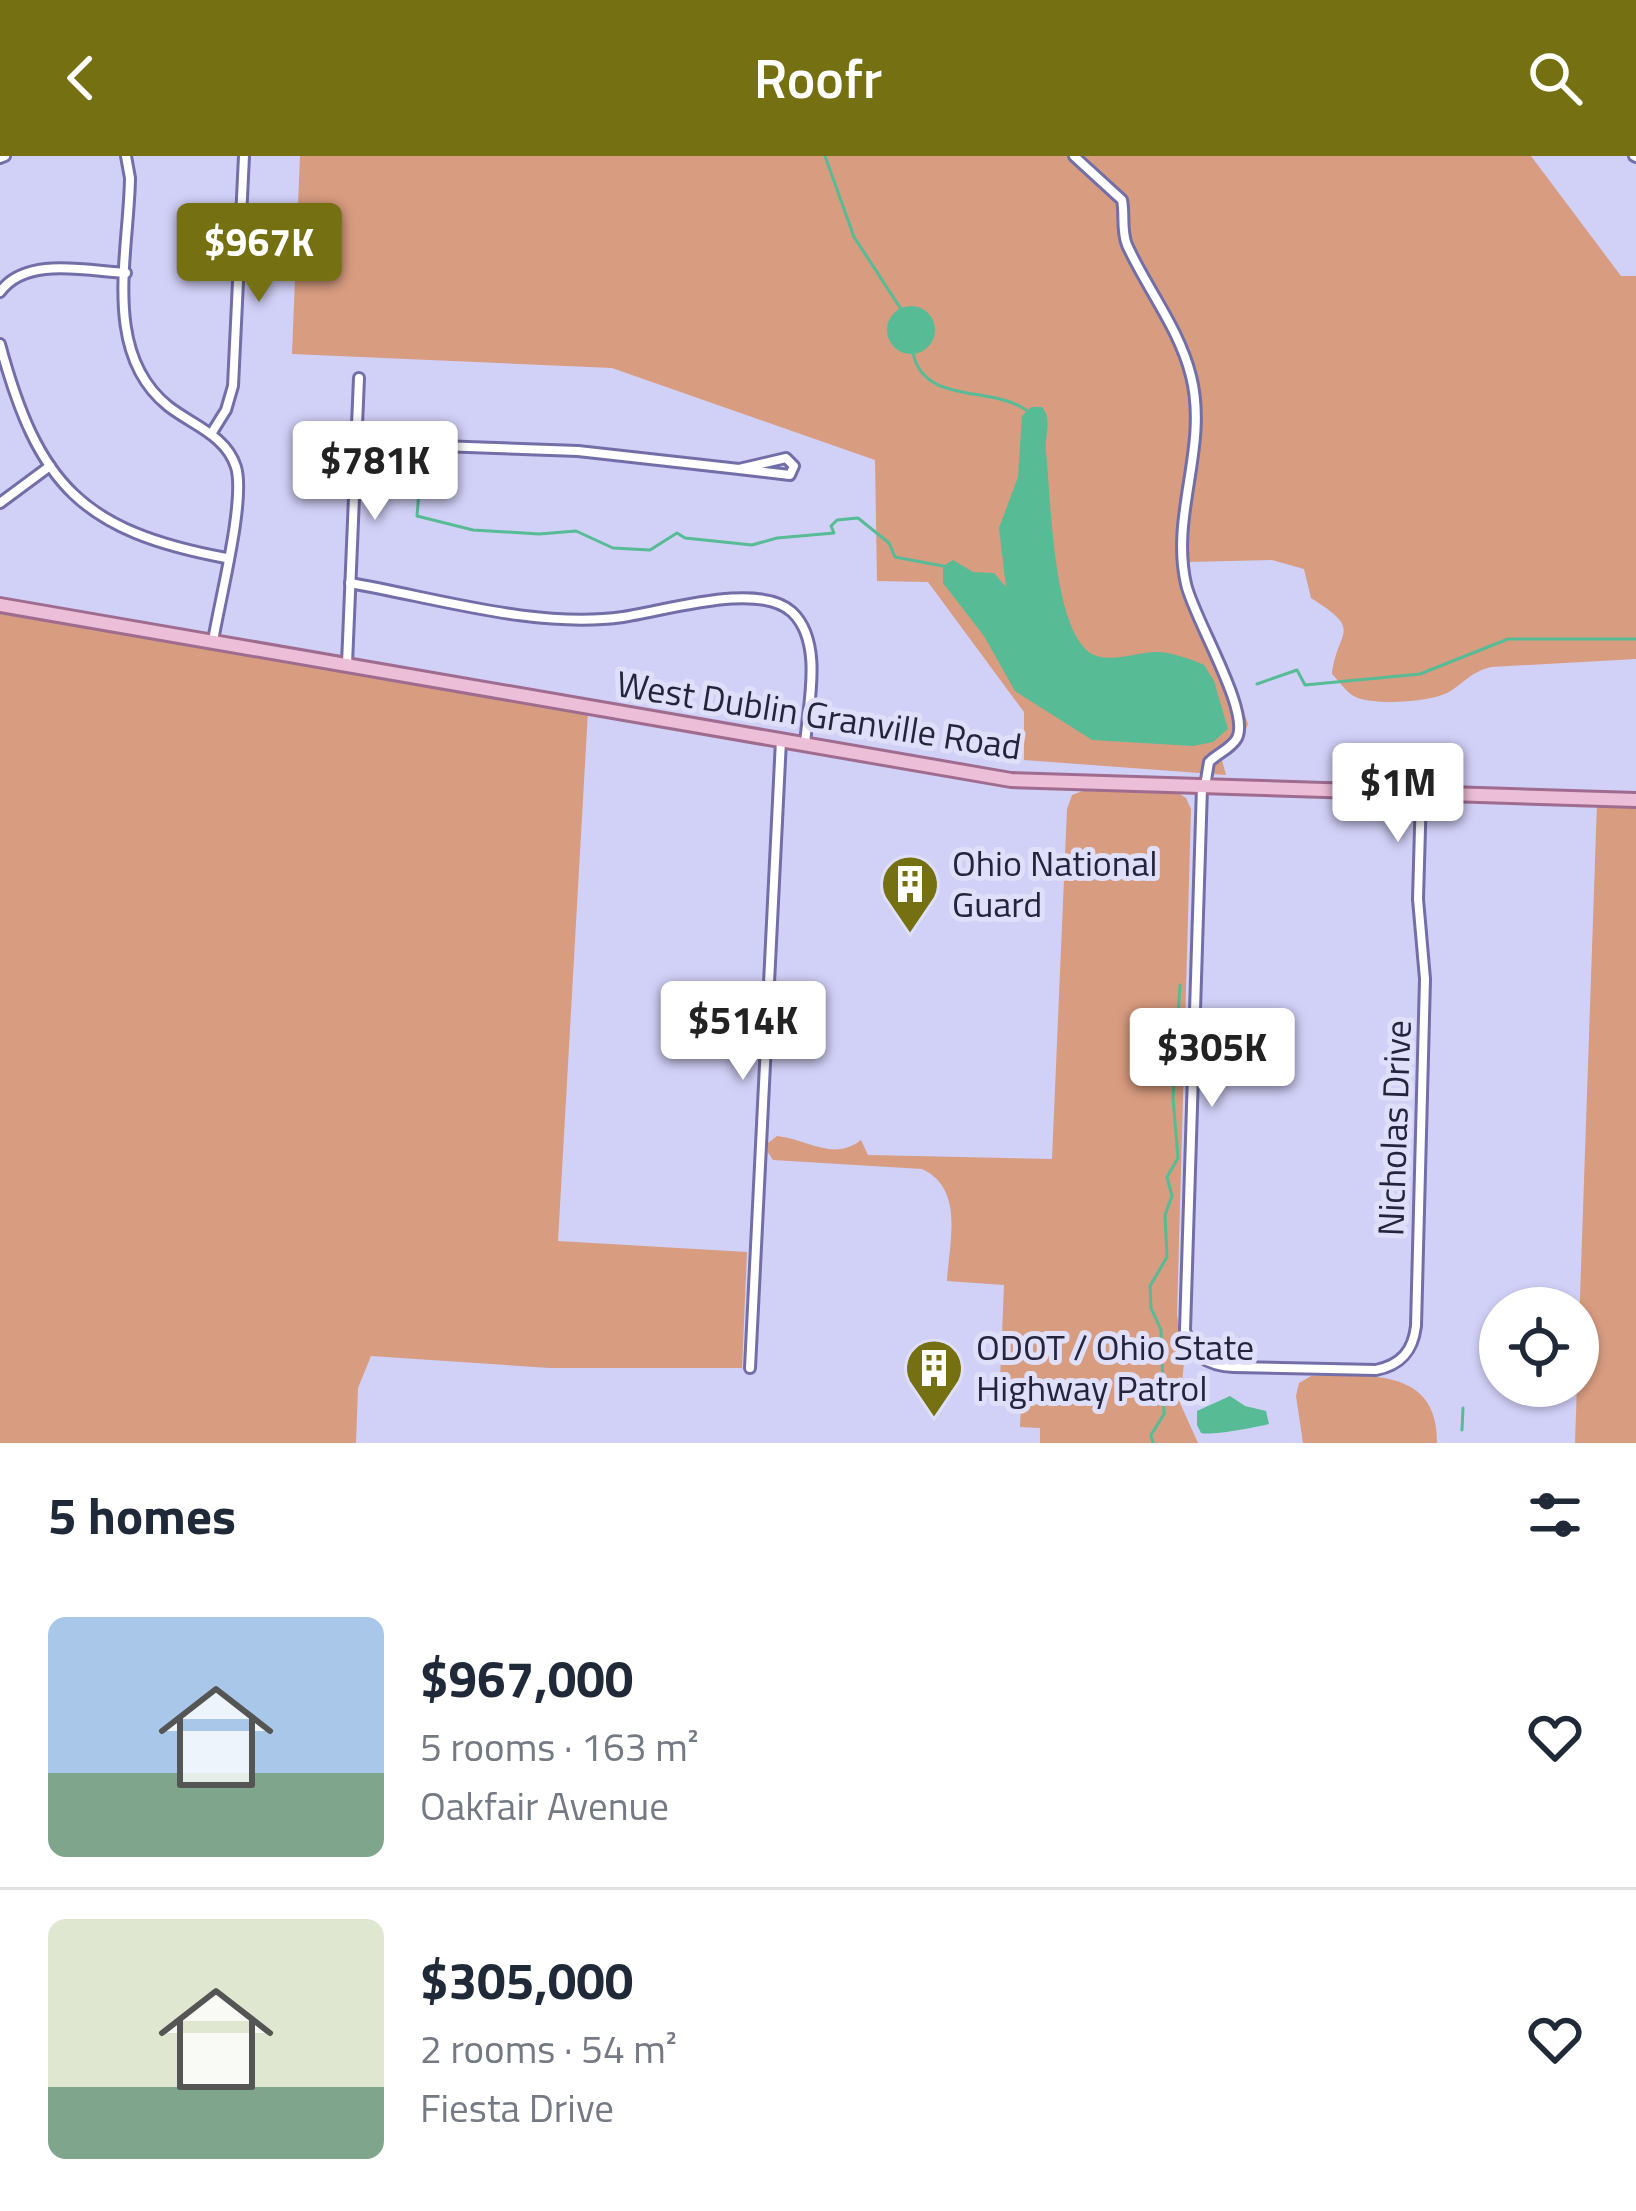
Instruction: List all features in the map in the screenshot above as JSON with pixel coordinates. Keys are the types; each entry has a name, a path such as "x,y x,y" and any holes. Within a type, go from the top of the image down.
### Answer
{"main road":[{"name":"West Dublin Granville Road","path":"0,605 1011,780 1636,800"}],"street":[{"path":"126,156 130,178 125,326 138,368 165,404 211,434 230,455 238,477 213,641"},
{"path":"211,434 226,410 234,379 244,156"},
{"path":"1074,156 1123,201 1126,241 1179,342 1196,397 1198,433 1184,522 1184,573 1239,727 1235,741 1210,760 1203,787"},
{"path":"3,288 16,276 35,270 126,273"},
{"path":"0,344 21,416 50,466 83,502 126,531 164,545 226,558"},
{"path":"346,665 358,378"},
{"path":"356,443 578,451 783,476 790,475 794,466 786,458 739,469"},
{"path":"0,503 50,466"},
{"path":"350,583 560,620 621,617 744,598 779,602 800,620 809,646 805,744"},
{"path":"750,1368 781,740"},
{"name":"Nicholas Drive","path":"1203,787 1185,1330 1191,1349 1215,1365 1303,1369 1385,1368 1404,1358 1414,1337 1425,979 1418,899 1421,793"}],"shaded area":[{"path":"300,156 1531,156 1621,276 1636,276 1636,659 1491,667 1429,698 1360,699 1332,674 1343,625 1311,598 1304,569 1272,560 1188,562 1199,614 1226,661 1248,724 1239,747 1222,760 1226,775 1024,760 1024,712 928,582 877,581 875,460 612,368 292,354"},
{"path":"911,306 928,313 935,330 928,347 911,354 894,347 887,330 894,313"},
{"path":"1031,407 1042,407 1047,418 1056,562 1069,621 1080,642 1102,657 1159,652 1204,665 1214,681 1228,729 1213,742 1193,746 1092,740 1015,691 984,636 943,583 943,566 953,560 973,572 994,573 1006,587 999,528 1018,477 1022,416"},
{"path":"0,614 588,711 558,1241 747,1252 742,1368 550,1368 371,1356 358,1388 356,1443 0,1443"},
{"path":"1090,788 1175,791 1191,809 1177,1315 1184,1362 1180,1403 1198,1443 1040,1443 1040,1428 1020,1427 1021,1402 1026,1401 1022,1384 1000,1382 1004,1285 947,1281 951,1218 944,1189 936,1178 922,1169 773,1160 767,1151 768,1143 777,1136 830,1149 861,1140 868,1155 1052,1159 1067,809 1072,795"},
{"path":"1597,803 1636,804 1636,1443 1575,1443 1576,1407 1599,1407 1599,1287 1580,1287"},
{"path":"1311,1376 1375,1377 1412,1388 1434,1418 1437,1443 1303,1443 1296,1396 1299,1383"},
{"path":"1230,1396 1266,1411 1269,1424 1201,1433 1197,1411"}],"waterway":[{"path":"825,156 854,237 901,309"},
{"path":"913,353 930,380 1026,410"},
{"path":"422,455 417,516 473,530 576,531 613,548 650,550 677,533 685,538 752,545 834,533 831,526 837,520 858,518 889,543 895,557 943,566"},
{"path":"1257,684 1297,670 1305,685 1420,674 1508,639 1636,639"},
{"path":"1153,1443 1151,1435 1164,1414 1161,1330 1151,1308 1150,1286 1167,1257 1165,1215 1172,1196 1167,1177 1178,1158 1173,1098 1180,985"},
{"path":"1462,1430 1463,1408"}],"place":[{"name":"Ohio National Guard","path":"910,935"},
{"name":"ODOT / Ohio State Highway Patrol","path":"934,1419"}]}
